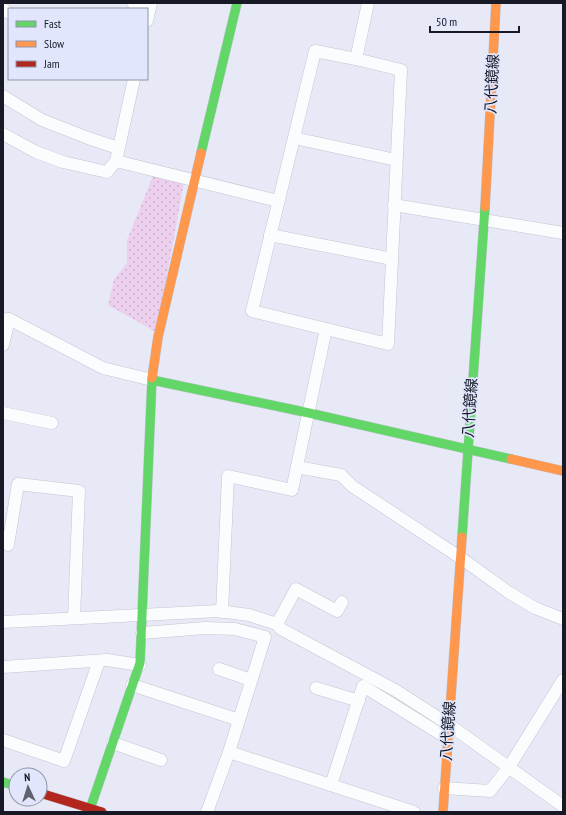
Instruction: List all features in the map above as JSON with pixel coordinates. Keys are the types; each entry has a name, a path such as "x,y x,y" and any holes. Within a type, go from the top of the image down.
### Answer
{"street":[{"path":"90,810 140,665 152,380 158,337 237,3"},
{"path":"356,59 368,3"},
{"name":"八代鏡線","path":"443,812 484,220 496,3"},
{"path":"315,51 401,70 388,344 252,311 294,138 315,51"},
{"path":"3,134 42,154 63,162 107,172 116,161 131,80"},
{"path":"3,96 42,120 118,148"},
{"path":"294,138 396,160"},
{"path":"116,161 278,201"},
{"path":"394,205 563,233"},
{"path":"270,234 392,259"},
{"path":"3,345 6,320 103,368 563,471"},
{"path":"222,612 228,476 292,490 326,329"},
{"path":"3,412 52,423"},
{"path":"297,467 341,475 352,486 461,558 508,592 535,608 563,619"},
{"path":"5,547 18,484 78,490 74,618"},
{"path":"277,624 296,589 337,611 342,602"},
{"path":"3,622 142,614 222,612 249,615 277,624 281,629 395,690 448,724 563,806"},
{"path":"142,634 205,628 235,629 265,637 239,720 207,812"},
{"path":"3,667 107,660 140,665"},
{"path":"3,740 64,761 99,661"},
{"path":"219,669 252,680"},
{"path":"444,788 490,791 509,767 563,680"},
{"path":"132,685 239,720"},
{"path":"331,785 363,686 447,738"},
{"path":"316,688 359,701"},
{"path":"112,743 161,760"},
{"path":"228,752 414,812"},
{"path":"48,796 90,810 102,812"}],"shaded area":[{"path":"153,176 184,181 156,332 108,305 114,279 127,263 127,240"}],"traffic: fast":[{"path":"201,153 237,3"},
{"path":"462,537 485,207"},
{"path":"89,812 140,663 152,378"},
{"path":"152,380 309,413 511,459"},
{"path":"3,782 8,784"}],"traffic: slow":[{"path":"485,207 496,3"},
{"path":"152,378 158,337 201,153"},
{"path":"511,459 563,471"},
{"path":"443,812 462,537"}],"traffic: jam":[{"path":"48,795 102,812"}]}
